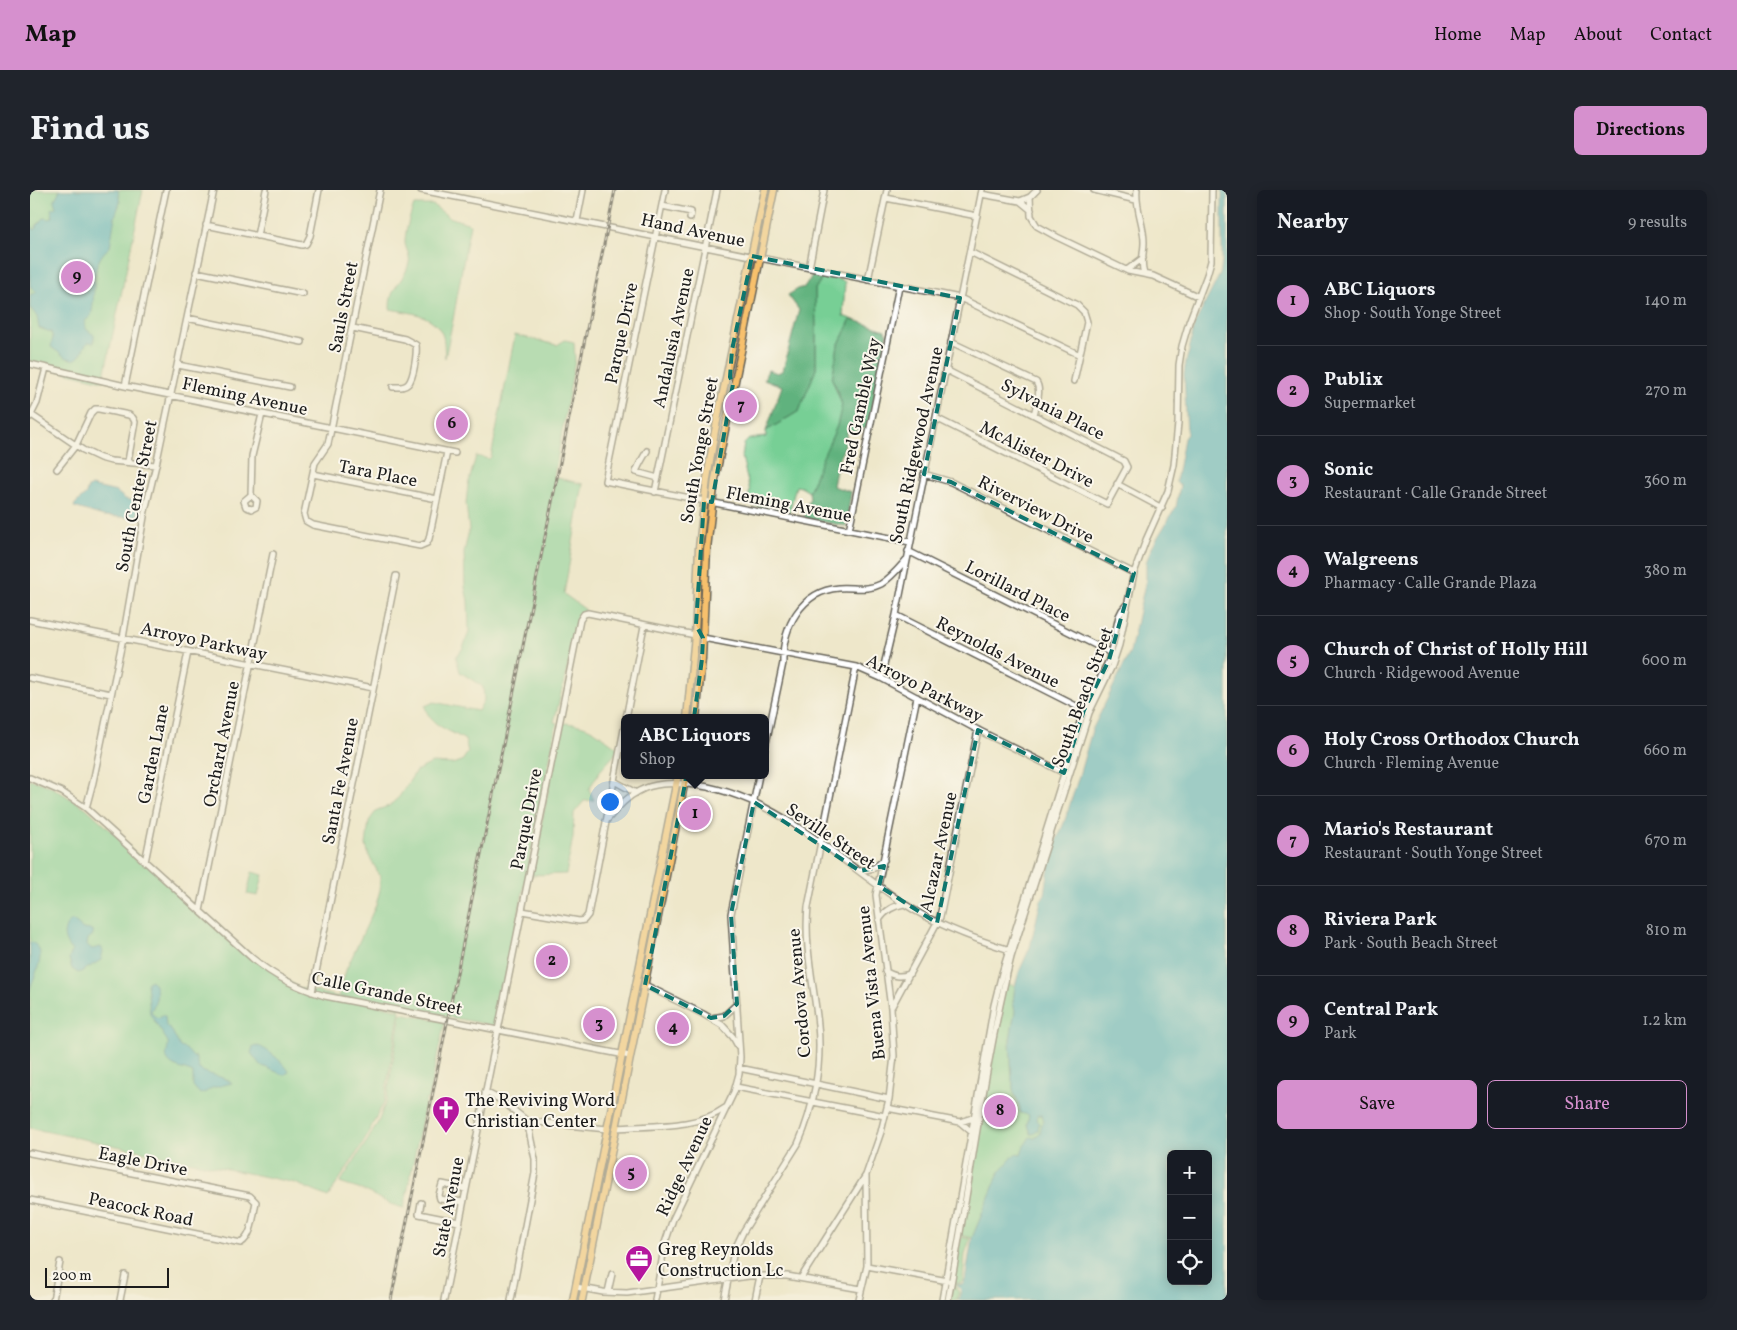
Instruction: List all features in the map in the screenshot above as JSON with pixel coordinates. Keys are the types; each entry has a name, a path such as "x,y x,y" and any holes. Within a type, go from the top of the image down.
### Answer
{"main road":[{"name":"South Yonge Street","path":"687,714 696,624 698,568 704,501 715,431 765,190"},
{"name":"South Yonge Street","path":"696,714 703,638 705,572 719,453 774,190"},
{"path":"732,350 733,357 730,377 734,382"},
{"path":"696,624 703,638"},
{"path":"695,635 702,649"},
{"path":"573,1300 678,779"},
{"path":"582,1300 686,779"},
{"path":"652,907 658,919"}],"street":[{"path":"125,386 166,190"},
{"name":"South Center Street","path":"86,808 123,638 145,511 178,365 214,190"},
{"path":"257,236 266,190"},
{"path":"206,225 296,244 306,244 310,236 319,190"},
{"name":"Sauls Street","path":"380,190 332,428 328,444 317,459 304,514 306,521 313,525 420,546 424,545 429,539 437,499"},
{"name":"Hand Avenue","path":"421,190 960,298 1080,355"},
{"path":"577,221 583,190"},
{"name":"Parque Drive","path":"605,481 665,190"},
{"name":"Andalusia Avenue","path":"655,492 717,190"},
{"path":"809,268 824,190"},
{"path":"868,280 887,190"},
{"path":"1020,201 1030,197 1037,190"},
{"path":"1094,190 1136,200"},
{"path":"1137,190 1136,200 1142,223 1144,242 1142,268 1144,274"},
{"name":"South Beach Street","path":"974,1134 978,1126 977,1117 1011,950 1086,711 1113,654 1134,573 1149,531 1162,508 1168,491 1174,465 1178,422 1179,365 1182,346 1211,261 1212,190"},
{"path":"982,192 1020,201 1031,210"},
{"name":"South Ridgewood Avenue","path":"769,729 783,663 782,653 789,625 797,612 816,594 827,590 865,588 881,584 896,573 906,559 982,192"},
{"path":"1030,197 1031,216 1037,226 1126,270 1153,276 1199,297"},
{"path":"886,198 977,216"},
{"path":"662,206 691,212 690,218"},
{"path":"970,252 1077,305 1084,312 1087,322 1074,381"},
{"path":"1126,270 1143,258"},
{"path":"196,272 303,294"},
{"name":"Fred Gamble Way","path":"849,530 899,286"},
{"path":"187,318 302,342"},
{"path":"352,328 405,339 416,345 415,359 409,383 401,388 393,387"},
{"path":"951,342 1036,382 1039,392 1034,415"},
{"name":"Fleming Avenue","path":"30,364 125,386 455,453"},
{"path":"178,365 290,387"},
{"path":"46,368 37,403 30,415 100,458 111,461 128,461 156,465"},
{"name":"Sylvania Place","path":"946,370 1124,461 1126,467 1117,484"},
{"path":"56,470 76,445 94,410 99,408 130,415 133,418 135,422 128,461"},
{"path":"251,495 252,456 262,414"},
{"name":"McAlister Drive","path":"936,418 1107,504 1117,484"},
{"path":"647,451 636,472 658,478"},
{"path":"437,499 446,452"},
{"name":"Tara Place","path":"313,474 437,499"},
{"name":"Riverview Drive","path":"924,474 964,488 1134,573"},
{"name":"Fleming Avenue","path":"605,481 910,542"},
{"path":"1117,484 1162,508"},
{"name":"Lorillard Place","path":"908,551 1113,654"},
{"name":"Orchard Avenue","path":"200,911 273,554"},
{"path":"881,678 896,615 906,559"},
{"name":"Santa Fe Avenue","path":"312,992 396,576"},
{"name":"Parque Drive","path":"498,1030 580,620 584,614 588,613 644,626"},
{"name":"Reynolds Avenue","path":"896,615 1086,711"},
{"name":"Arroyo Parkway","path":"30,620 373,688"},
{"path":"627,714 644,626 695,635"},
{"name":"Arroyo Parkway","path":"703,638 856,667 881,678 1066,774"},
{"name":"Garden Lane","path":"145,862 188,652"},
{"name":"Cordova Avenue","path":"724,1300 734,1251 743,1232 798,1144 812,1102 818,1066 818,1025 806,929 808,907 856,667"},
{"path":"30,678 111,694"},
{"name":"Buena Vista Avenue","path":"801,1278 866,1176 889,1099 894,1056 891,1008 876,895 885,859 917,697"},
{"name":"Alcazar Avenue","path":"891,1008 937,923 978,730"},
{"path":"522,911 579,921 584,920 588,915 621,745"},
{"name":"Calle Grande Street","path":"30,778 56,789 86,808 265,969 291,984 312,992 630,1056"},
{"path":"738,1046 731,914 758,779"},
{"path":"614,781 636,793"},
{"name":"Seville Street","path":"606,821 627,798 662,783 700,785 727,791 754,802 821,842 904,904 937,923 1011,950"},
{"path":"860,872 874,868 885,859"},
{"path":"879,920 888,910 904,904"},
{"path":"885,970 900,977 909,974"},
{"path":"645,985 711,1018 728,1031 738,1046"},
{"path":"711,1018 724,1016 737,1004"},
{"name":"State Avenue","path":"444,1300 498,1030"},
{"name":"Ridge Avenue","path":"654,1300 665,1244 673,1219 736,1087 739,1068 738,1046"},
{"path":"739,1068 889,1099"},
{"path":"736,1087 885,1116"},
{"path":"485,1092 501,1100 527,1121 608,1129"},
{"path":"616,1128 699,1122 726,1108"},
{"path":"887,1108 960,1122 977,1117 949,1281 948,1300"},
{"path":"511,1300 535,1174 527,1121"},
{"path":"960,1122 974,1134"},
{"path":"942,1300 949,1281 961,1227 974,1134"},
{"name":"Eagle Drive","path":"30,1153 250,1196 256,1202 252,1224 246,1239"},
{"path":"859,1300 867,1266 866,1176"},
{"path":"463,1202 440,1198 439,1195 442,1184 466,1189"},
{"name":"Peacock Road","path":"30,1200 241,1243 246,1239"},
{"path":"422,1203 419,1214 459,1222"},
{"path":"53,1300 60,1262"},
{"path":"867,1266 949,1281"},
{"path":"608,1292 612,1274"},
{"path":"120,1300 125,1275"},
{"path":"755,1300 760,1276"},
{"path":"576,1287 627,1293 728,1278 787,1276 861,1289"}],"highlighted area":[{"path":"752,256 960,298 924,474 951,482 1134,573 1109,660 1084,710 1064,773 978,730 937,923 879,886 884,866 860,871 754,802 731,914 737,1004 724,1016 711,1018 645,985 685,784 702,659 703,638 696,625 704,501 712,502 733,384 730,377 732,350"}],"green space":[{"path":"30,190 143,190 103,381 30,364"},
{"path":"414,205 433,205 449,217 470,224 445,358 443,336 433,322 420,315 390,309 390,301 394,290 407,270 409,263 405,240"},
{"path":"813,274 824,275 815,289 816,369 799,411 766,431 782,386 764,379 768,370 778,373 783,370 799,310 788,295 805,287"},
{"path":"824,275 829,275 845,282 843,316 851,319 838,346 832,379 842,405 837,426 809,492 796,486 789,513 746,504 750,491 742,457 744,444 749,439 766,437 766,431 799,411 816,369 815,289"},
{"path":"851,319 885,330 887,333 868,428 847,432 844,448 838,460 833,486 851,492 846,526 806,519 803,512 810,498 809,492 821,461 837,426 842,405 832,379 838,346"},
{"path":"515,335 557,345 565,340 574,342 575,360 554,477 583,484 564,594 586,610 581,613 554,722 557,723 496,1026 339,996 346,970 376,905 380,890 380,876 369,856 366,845 369,821 377,810 389,806 399,797 416,771 432,763 452,764 462,761 468,752 465,740 435,723 427,713 425,706 434,702 478,711 484,700 483,687 460,672 456,657 463,648 469,632 464,553 469,530 466,503 468,485 476,456 489,459 491,457"},
{"path":"562,723 586,727 598,733 618,748 589,789 594,800 584,801 574,813 573,837 566,874 531,875"},
{"path":"30,779 50,786 86,808 243,950 299,988 400,1010 384,1102 362,1145 328,1197 295,1183 30,1128"},
{"path":"252,872 263,875 258,896 247,894"},
{"path":"1005,983 1015,986 1013,1002 1015,1011 1010,1040 1012,1081 1015,1096 1019,1105 1029,1115 1027,1125 1030,1134 1038,1122 1036,1120 1037,1116 1042,1115 1044,1118 1041,1133 1028,1142 1021,1155 1015,1155 999,1173 972,1238 959,1235"},
{"path":"401,1013 445,1021 428,1099 426,1099 404,1208 340,1183 373,1132 386,1102"},
{"path":"961,1237 970,1239 965,1254 963,1281 956,1283 955,1287 959,1292 956,1300 950,1300"}],"water":[{"path":"60,190 118,190 120,203 115,216 110,247 103,254 96,270 91,316 85,321 86,329 94,335 94,343 89,342 80,356 74,360 65,357 51,347 53,337 51,332 39,328 37,317 30,307 30,295 37,292 30,286 30,228 32,226 34,230 44,218 50,219 53,217 51,209 56,207 54,201"},
{"path":"1222,190 1227,190 1227,1300 958,1300 961,1291 957,1284 962,1285 965,1281 972,1238 999,1173 1015,1154 1021,1155 1030,1137 1034,1138 1040,1133 1044,1121 1042,1115 1037,1116 1036,1120 1039,1123 1038,1131 1030,1134 1027,1125 1029,1115 1020,1113 1013,1091 1010,1040 1015,1011 1013,1002 1015,986 1030,947 1041,900 1045,894 1051,853 1064,823 1092,730 1130,652 1146,579 1146,562 1153,545 1176,507 1180,485 1176,482 1184,438 1187,434 1184,374 1186,361 1194,325 1220,274 1222,262"},
{"path":"91,486 117,492 128,500 140,499 137,518 103,516 74,507"},
{"path":"70,921 73,921 83,929 92,930 93,935 88,939 87,945 92,949 101,947 103,951 101,960 78,973 72,969 69,959 72,951 64,936 65,928"},
{"path":"30,943 40,951 40,958 30,991"},
{"path":"151,980 157,991 155,1003 151,1011 153,1015 158,1018 162,1015 165,1016 166,1026 172,1031 180,1047 186,1049 194,1058 195,1056 199,1069 232,1083 212,1088 200,1094 193,1086 193,1073 169,1062 167,1057 168,1042 150,1014 147,983"},
{"path":"257,1046 275,1056 289,1072 284,1075 260,1065 251,1053 253,1047"}],"railway":[{"path":"391,1300 615,190"}],"place":[{"name":"Central Park","path":"77,277"},
{"name":"Mario's Restaurant","path":"741,406"},
{"name":"Holy Cross Orthodox Church","path":"452,424"},
{"name":"ABC Liquors","path":"695,814"},
{"name":"Publix","path":"552,961"},
{"name":"Sonic","path":"599,1024"},
{"name":"Walgreens","path":"673,1028"},
{"name":"Riviera Park","path":"1000,1111"},
{"name":"The Reviving Word Christian Center","path":"446,1134"},
{"name":"Church of Christ of Holly Hill","path":"631,1173"},
{"name":"Greg Reynolds Construction Lc","path":"639,1283"}]}
